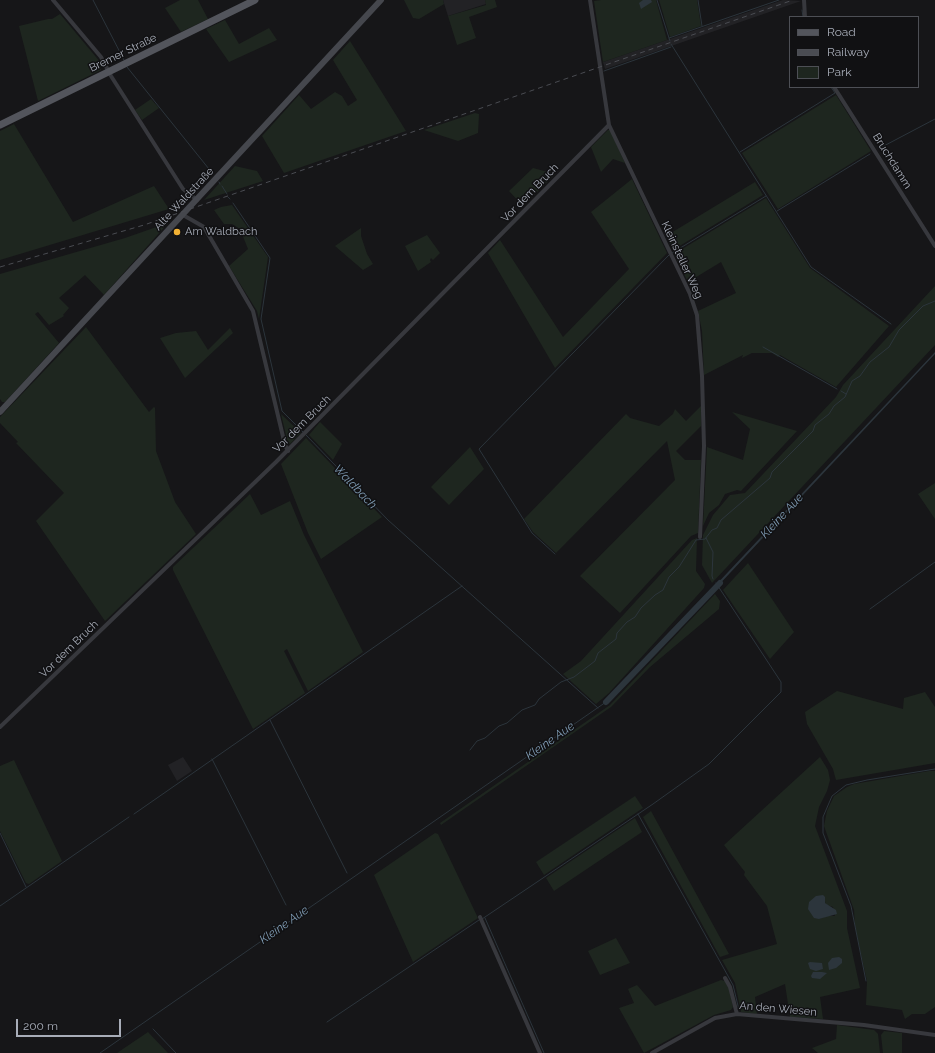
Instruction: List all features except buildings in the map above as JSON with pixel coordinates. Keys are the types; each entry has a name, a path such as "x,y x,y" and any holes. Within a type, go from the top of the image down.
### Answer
{"main road":[{"name":"Bremer Straße","path":"0,125 255,0"}],"street":[{"path":"53,0 101,57 108,72 183,189 196,200"},
{"name":"Alte Waldstraße","path":"2,407 183,215 381,0"},
{"name":"Kleinsteller Weg","path":"590,0 609,126 690,294 697,315 704,446 700,537"},
{"path":"804,0 805,16"},
{"name":"Bruchdamm","path":"835,88 935,246"},
{"name":"Vor dem Bruch","path":"0,727 288,451 609,126"},
{"path":"183,215 204,227 253,311 285,445 288,451"},
{"path":"481,919 540,1053"},
{"path":"725,978 730,987 736,1014"},
{"name":"An den Wiesen","path":"652,1053 714,1018 736,1014 864,1025 935,1035"}],"shaded area":[{"path":"443,0 485,0 486,4 448,16"},
{"path":"783,0 801,1 605,69 603,62"},
{"path":"183,757 192,771 177,781 168,765"}],"green space":[{"path":"180,0 198,0 208,19 181,32 165,8"},
{"path":"404,0 443,0 444,4 419,19 413,18"},
{"path":"485,0 495,0 497,7 469,17 476,38 457,45 448,16 486,5"},
{"path":"656,0 667,40 603,62 594,1"},
{"path":"659,0 697,0 701,26 670,37"},
{"path":"60,14 101,63 101,70 38,101 19,26 52,19"},
{"path":"225,20 239,44 269,28 277,40 229,62 206,29"},
{"path":"350,41 406,131 284,173 262,136 299,95 311,109 335,92 342,96 348,106 357,100 333,60"},
{"path":"836,95 871,151 778,209 742,153"},
{"path":"151,99 159,108 142,120 135,110"},
{"path":"475,113 479,114 478,133 458,141 424,130"},
{"path":"14,124 73,222 154,186 169,209 0,260 0,131"},
{"path":"608,130 610,130 625,163 613,159 601,172 591,147"},
{"path":"235,166 257,171 263,181 204,200"},
{"path":"533,168 555,174 523,206 509,191"},
{"path":"632,179 667,253 555,368 488,253 500,240 563,337 629,269 591,212"},
{"path":"755,182 763,195 673,250 666,236"},
{"path":"766,198 810,268 889,326 836,387 780,355 778,357 772,353 752,353 742,358 743,355 704,375 702,331 698,311 736,293 721,262 688,282 674,254"},
{"path":"232,205 268,257 259,319 257,311 229,266 248,249 240,229 232,224 224,224 214,210"},
{"path":"168,223 104,295 85,275 59,298 69,308 63,315 64,316 49,325 38,312 35,314 59,343 5,402 2,402 0,399 0,274 125,238"},
{"path":"361,228 361,236 367,254 373,264 363,270 335,246"},
{"path":"427,235 440,253 433,260 431,258 431,262 418,271 405,246"},
{"path":"935,286 935,345 712,583 702,565 703,535 713,515 730,495 745,493 836,397 843,385"},
{"path":"86,327 149,412 154,407 155,408 156,451 175,502 196,534 105,621 36,521 64,493 16,443 18,442 0,423 0,417"},
{"path":"230,328 233,333 185,378 160,338 176,333 196,331 208,350"},
{"path":"701,406 701,426 676,451 685,460 701,460 698,533 691,536 620,613 580,576 675,480 667,441 556,553 533,532 524,519 626,414 630,418 659,426 673,414 675,409 686,421"},
{"path":"732,412 797,431 741,491 737,490 725,494 719,505 709,513 703,526 707,447 743,460 750,429"},
{"path":"281,414 301,433 290,444 288,443"},
{"path":"320,422 342,444 333,460 309,435"},
{"path":"306,438 382,517 321,559 308,533 281,464"},
{"path":"470,447 484,469 449,505 431,487"},
{"path":"935,483 935,519 918,494"},
{"path":"250,494 261,515 290,501 304,535 363,652 308,691 287,649 284,651 305,693 253,729 173,570 173,567"},
{"path":"697,538 696,571 705,584 704,588 609,693 596,704 563,674 581,661 692,540"},
{"path":"748,563 794,632 770,659 723,590"},
{"path":"715,594 720,601 719,609 650,667 611,707 441,825 440,823 610,705"},
{"path":"837,691 903,709 904,698 925,692 935,707 935,763 836,780 833,769 807,724 805,712"},
{"path":"820,757 828,770 830,780 827,791 819,807 815,826 847,911 847,928 860,988 820,997 823,1019 790,1017 785,984 755,997 757,1014 741,1012 735,983 722,960 777,944 767,906 744,875 745,872 724,845","holes":["826,900 825,903 833,907 835,916 827,916 819,919"]},
{"path":"14,760 62,861 29,884 26,883 0,831 0,766"},
{"path":"935,771 935,1007 925,1014 912,1014 905,1019 902,1010 866,1005 867,981 855,927 854,910 824,826 827,811 834,796 847,787 854,784"},
{"path":"635,796 643,808 544,875 536,862"},
{"path":"651,811 729,954 720,957 643,817"},
{"path":"635,818 642,832 554,891 546,878"},
{"path":"435,833 438,834 478,918 413,962 374,875"},
{"path":"616,938 630,963 600,975 588,951"},
{"path":"721,980 725,981 729,988 733,1007 731,1010 714,1015 644,1053 619,1008 634,1003 628,989 637,985 655,1006"},
{"path":"837,1025 874,1030 878,1034 880,1053 818,1053 812,1048 836,1039"},
{"path":"884,1031 902,1033 902,1053 883,1053 881,1035"},
{"path":"148,1032 168,1053 117,1053"}],"water":[{"path":"643,0 651,0 652,2 641,9 639,3"},
{"path":"935,352 935,354 715,589 713,588"},
{"path":"823,895 825,897 825,903 836,910 837,914 819,919 814,918 808,909 809,902 816,896"},
{"path":"839,957 842,959 842,963 836,968 829,970 828,963 832,958"},
{"path":"808,963 822,963 823,969 816,971 810,969"},
{"path":"813,972 827,973 820,979 812,978 811,976"}],"waterway":[{"path":"93,0 124,60"},
{"path":"657,0 670,41"},
{"path":"698,0 702,26"},
{"path":"669,38 779,0"},
{"path":"802,10 803,16"},
{"path":"671,44 811,267 891,324"},
{"path":"604,71 671,47"},
{"path":"127,67 213,174"},
{"path":"740,152 835,93 832,88"},
{"path":"880,148 935,119"},
{"path":"777,211 870,154"},
{"name":"Waldbach","path":"222,186 227,194"},
{"path":"672,253 766,196"},
{"name":"Waldbach","path":"233,203 270,258 261,319 282,411 303,432"},
{"path":"555,554 532,533 479,449 669,255"},
{"path":"470,750 477,741 485,738 499,726 507,723 522,710 535,705 539,699 561,682 574,677 595,661 598,653 616,639 617,633 627,622 635,617 641,608 663,590 669,577 679,567 696,540 705,539 712,530 717,528 721,520 770,478 772,472 813,431 815,425 829,414 834,406 845,397 852,381 860,376 870,362 889,347 899,330 923,306 935,301"},
{"path":"763,347 837,389"},
{"path":"841,391 846,394"},
{"name":"Waldbach","path":"306,435 388,520 598,708"},
{"path":"706,538 713,552 713,579"},
{"path":"870,609 935,562"},
{"path":"482,919 653,804 709,764 781,692 781,682 716,583"},
{"name":"Kleine Aue","path":"606,702 720,583"},
{"path":"134,814 462,586"},
{"name":"Kleine Aue","path":"100,1053 606,702"},
{"path":"270,720 347,873"},
{"path":"212,759 286,905"},
{"path":"866,981 851,906 823,833 823,817 832,796 846,785 867,780 935,769"},
{"path":"638,814 733,985 739,1010"},
{"path":"0,906 129,817"},
{"path":"0,833 26,887"},
{"path":"485,918 544,1053"},
{"path":"327,1022 479,920"},
{"path":"153,1029 176,1053"}],"railway":[{"path":"0,267 144,225 793,0"}],"place":[{"name":"Am Waldbach","path":"177,232"}]}
